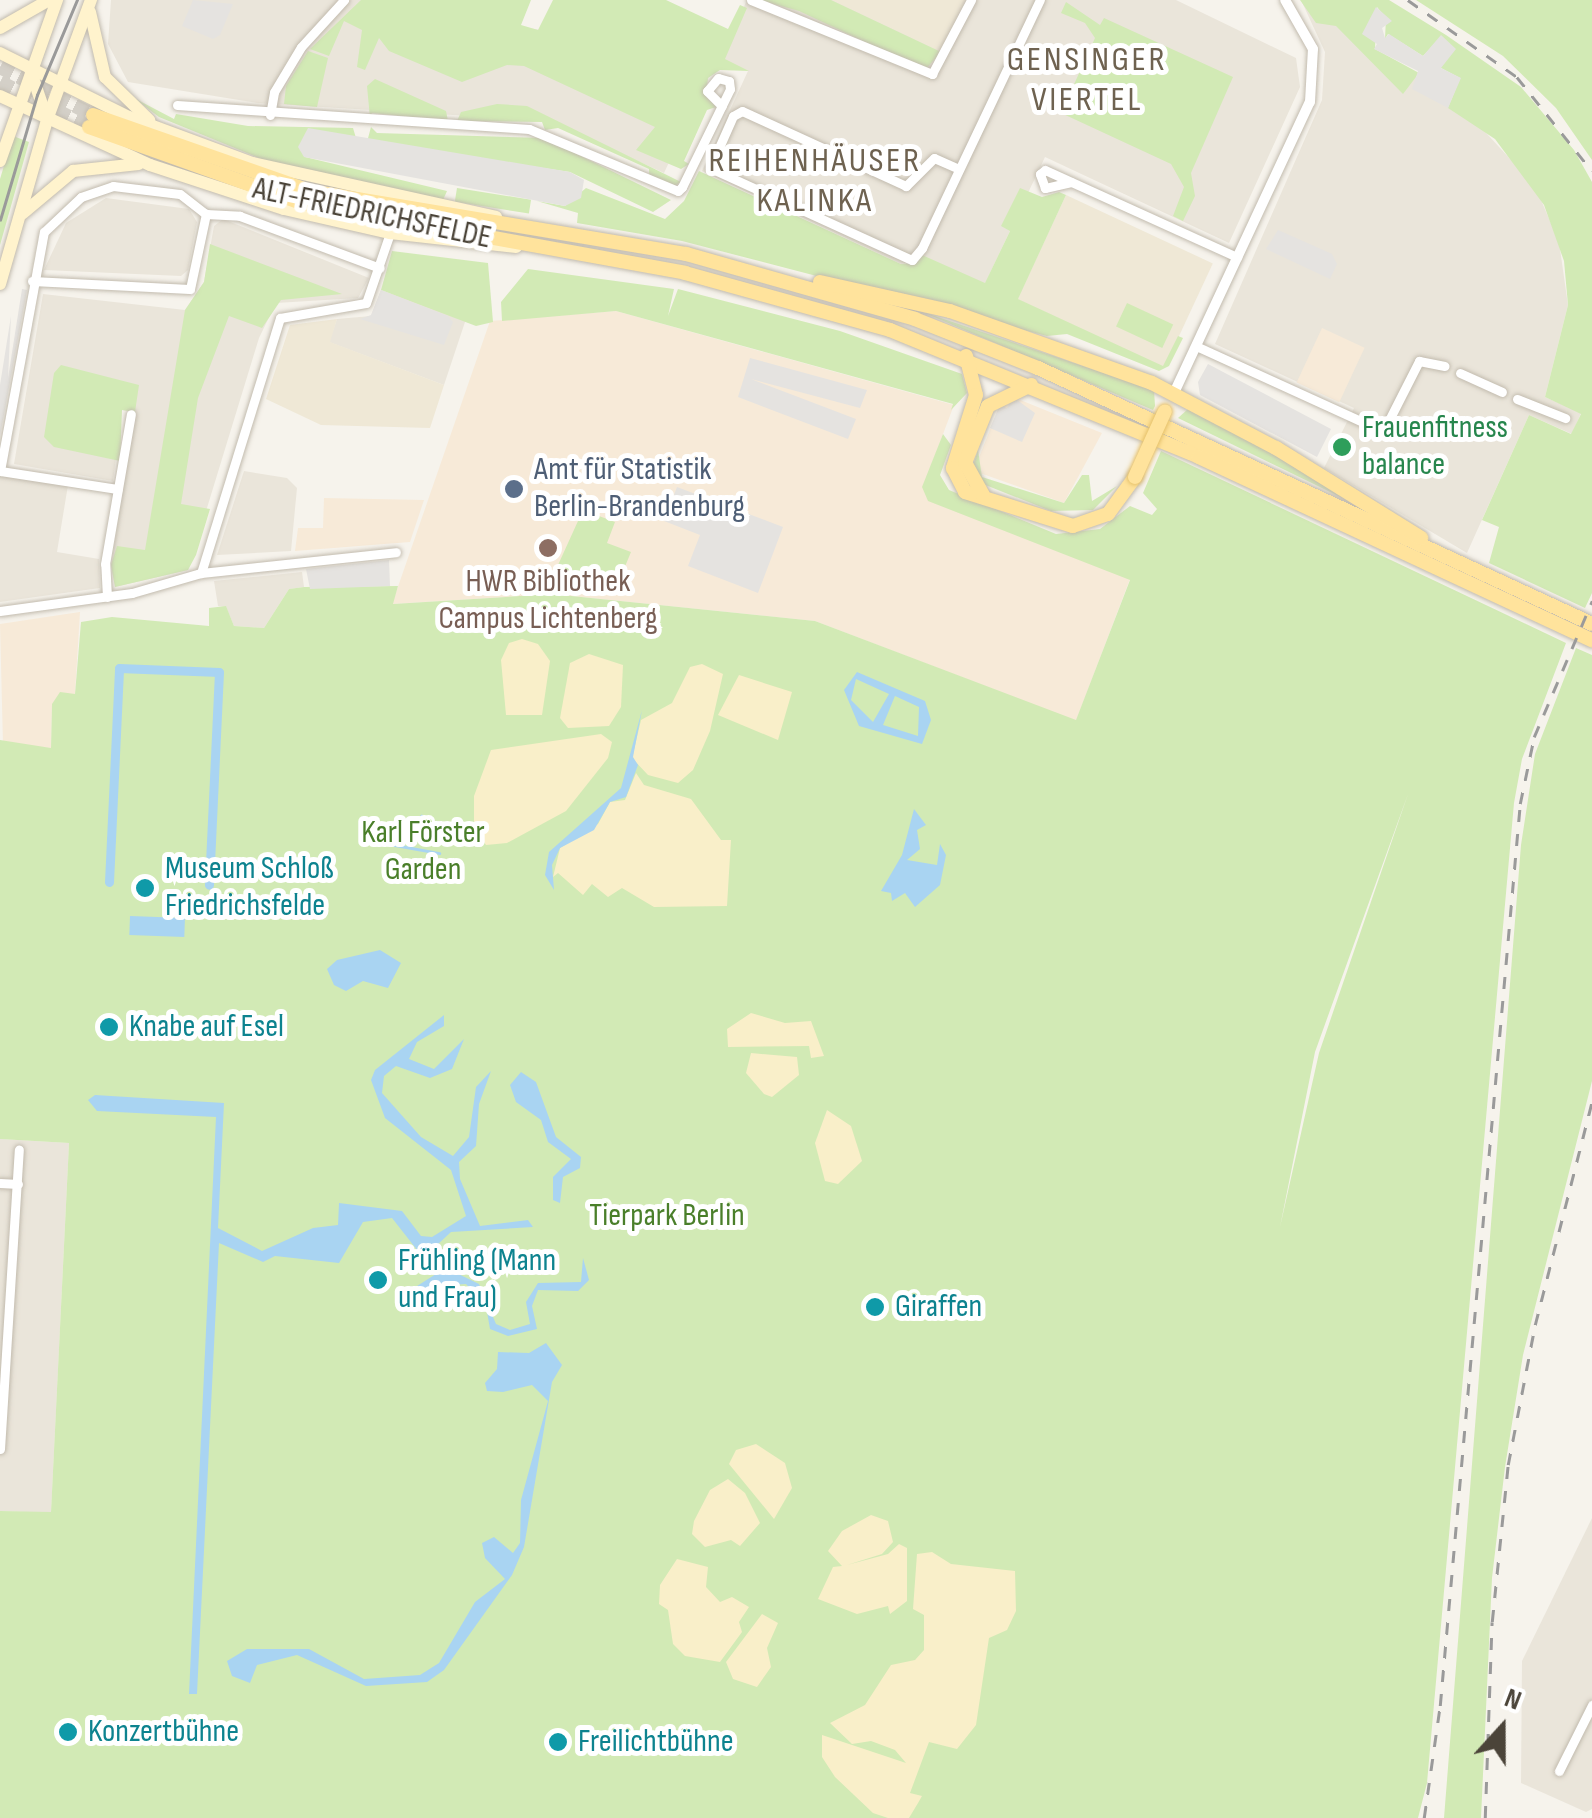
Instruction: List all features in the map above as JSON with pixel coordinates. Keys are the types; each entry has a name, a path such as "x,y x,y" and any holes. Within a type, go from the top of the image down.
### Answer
{"main road":[{"path":"0,28 49,0"},
{"path":"0,161 58,0"},
{"path":"0,284 47,120 90,2"},
{"path":"90,2 93,44 105,77 164,131"},
{"name":"ALT-FRIEDRICHSFELDE","path":"0,53 164,131 319,182 527,225"},
{"path":"30,70 47,120"},
{"path":"18,105 60,84"},
{"name":"ALT-FRIEDRICHSFELDE","path":"0,96 150,166 300,214 390,233 526,248"},
{"name":"ALT-FRIEDRICHSFELDE","path":"526,248 301,204 90,121 310,192 472,222 527,225"},
{"path":"20,216 55,181 85,166 150,166"},
{"path":"527,225 950,311 1075,350 1174,393 1367,502 1441,553"},
{"path":"526,248 742,286 966,356 1592,640"},
{"path":"781,276 1038,368 1592,624"},
{"path":"966,356 976,395 953,475 965,492 1073,526 1108,514 1130,487 1174,393"},
{"path":"987,499 966,472 982,419 1004,392 1034,384"}],"street":[{"path":"270,115 274,92 301,47 344,0"},
{"path":"751,0 932,74 971,0"},
{"path":"959,169 934,158 906,186 742,111 735,111 710,168 903,260 919,253 1040,0"},
{"path":"1174,393 1314,84 1310,37 1285,0"},
{"path":"177,105 270,115 529,129 678,191 722,106"},
{"path":"1072,182 1237,258"},
{"name":"ALT-FRIEDRICHSFELDE","path":"32,281 55,216 81,196 112,186 180,194 206,214 240,216 380,268"},
{"path":"118,490 0,471 32,281 192,288 206,214"},
{"path":"201,573 280,318 361,306 380,268 390,233"},
{"path":"1196,346 1376,428 1387,424 1419,361 1446,366"},
{"path":"1460,373 1502,392"},
{"path":"1517,399 1564,418"},
{"path":"108,597 104,564 131,414"},
{"path":"0,611 108,597 201,573 396,552"},
{"path":"0,1449 20,1150"},
{"path":"0,1183 18,1184"},
{"path":"1559,1771 1592,1705"}],"shaded area":[{"path":"111,0 363,0 717,60 664,173 550,121 257,103 128,82 108,44"},
{"path":"193,0 233,4 220,35 213,39 182,26"},
{"path":"747,0 1176,0 1296,58 1300,87 1229,243 1045,157 981,292 918,260 901,264 702,171 748,71 721,58"},
{"path":"831,0 965,0 941,52"},
{"path":"1301,0 1465,110 1535,186 1559,242 1568,305 1545,397 1581,413 1572,434 1529,415 1467,553 1324,468 1354,408 1215,344 1322,100 1325,52"},
{"path":"1376,7 1392,21 1382,28 1385,38 1389,34 1423,56 1441,35 1456,49 1441,68 1461,78 1448,108 1412,89 1418,71 1374,49 1377,44 1362,34"},
{"path":"308,128 570,172 584,180 581,198 565,206 304,157 298,147"},
{"path":"1066,195 1213,263 1164,368 1017,299"},
{"path":"106,198 189,209 197,222 188,270 181,276 44,270 66,223"},
{"path":"223,219 369,278 358,298 276,303 259,338 188,570 115,587 111,565 135,412 122,410 113,481 14,464 43,294 185,310 204,282 214,226"},
{"path":"1278,230 1332,254 1337,264 1330,279 1266,249"},
{"path":"22,289 27,290 0,436 0,385 11,316 8,378"},
{"path":"381,290 466,319 444,385 329,342 337,319 371,316"},
{"path":"381,290 448,316 453,322 444,345 360,319 371,315"},
{"path":"616,311 954,405 923,487 1130,579 1076,721 815,621 552,594 392,604 490,321"},
{"path":"337,319 330,342 444,385 430,428 321,425 266,399 290,325"},
{"path":"1322,328 1365,348 1339,402 1297,382"},
{"path":"750,358 867,390 860,408 751,379 856,419 848,439 738,397"},
{"path":"1208,364 1331,429 1317,457 1200,395 1198,382"},
{"path":"1013,397 1102,433 1064,503 980,473 977,462 1000,405"},
{"path":"1013,397 1035,413 1022,442 990,428 1000,405 1007,408"},
{"path":"244,471 287,478 297,488 291,551 217,555"},
{"path":"0,474 68,485 57,552 99,559 100,588 0,602"},
{"path":"677,487 783,527 758,593 688,566 700,535 664,521"},
{"path":"324,498 424,500 410,542 295,551 298,528 323,528"},
{"path":"389,560 390,586 310,589 306,569"},
{"path":"302,572 304,587 289,589 264,628 234,626 226,607 218,606 214,581"},
{"path":"80,612 75,694 52,705 51,748 3,745 0,624"},
{"path":"0,1139 69,1143 51,1513 0,1511"},
{"path":"1592,1518 1592,1809 1586,1812 1521,1783 1522,1661"}],"green space":[{"path":"361,0 531,0 521,25 538,30 553,0 666,0 728,29 740,5 747,8 725,59 749,71 720,70 708,78 706,95 716,107 707,110 684,161 689,164 681,169 636,150 655,127 524,66 507,65 462,82 389,51 379,38 365,70 357,67 362,30 344,21 329,56 310,49"},
{"path":"759,0 831,0 941,52 925,70 799,11"},
{"path":"1300,0 1389,0 1446,35 1521,87 1574,150 1592,182 1592,593 1585,608 1489,563 1499,527 1482,520 1529,415 1571,434 1581,414 1545,397 1568,305 1564,261 1544,205 1495,139 1448,108 1460,78 1441,68 1442,36 1423,56 1388,34 1385,39 1386,18 1377,7 1375,49 1419,73 1403,94 1336,26 1316,23"},
{"path":"1416,0 1592,0 1592,160 1556,108 1503,56"},
{"path":"1066,2 1100,25 1104,18 1233,77 1191,173 1195,196 1183,221 1173,216 1184,187 1171,164 1061,113 1095,38 1085,23 1061,13"},
{"path":"308,51 328,58 317,107 284,104 286,86"},
{"path":"375,79 446,111 448,121 372,113 370,118 367,86"},
{"path":"134,98 174,119 176,114 248,126 353,128 356,138 303,150 305,157 447,191 443,200 271,163 159,117"},
{"path":"497,104 527,106 681,182 674,186 649,175 649,169 558,128 545,130 542,122 457,121 461,112"},
{"path":"371,127 377,133 544,138 671,200 653,212 570,172 367,142"},
{"path":"13,136 29,142 0,245 0,179"},
{"path":"699,171 901,264 915,263 922,255 985,283 1010,231 1001,226 1020,188 1042,197 1059,192 1066,195 1018,299 1163,366 1178,336 1183,338 1169,366 1159,371 1067,334 1047,336 682,241 577,223 578,213 537,201 565,206 586,188 665,219 684,201"},
{"path":"457,188 531,200 529,214 455,202"},
{"path":"210,244 342,294 281,300 262,328 229,316 198,398 181,504 210,509 196,555 188,570 115,587 111,565 117,546 145,550 185,310 204,282"},
{"path":"392,251 488,263 493,322 476,326 381,290"},
{"path":"528,269 674,289 668,316 678,289 840,331 962,374 967,393 951,410 953,404 616,311 502,321 501,302"},
{"path":"1127,303 1173,325 1162,348 1116,327"},
{"path":"920,311 1154,390 1155,406 1153,410"},
{"path":"61,365 139,385 135,412 122,410 120,461 54,447 44,437 54,373"},
{"path":"1188,409 1215,419 1359,506 1178,418"},
{"name":"Tierpark Berlin","path":"943,434 951,445 940,475 949,490 1056,534 1100,529 1130,506 1152,515 1157,509 1143,493 1161,451 1566,643 1522,759 1514,803 1427,1783 1418,1818 0,1818 0,1511 51,1512 69,1143 0,1139 0,740 51,748 52,704 60,692 75,694 81,622 112,617 209,626 209,608 226,606 234,626 264,628 289,589 304,587 398,586 393,604 552,594 815,621 1076,720 1130,580 928,501 922,487","holes":["1408,794 1319,1053 1280,1227 1315,1052"]},
{"path":"978,450 982,477 1064,503 1082,475 1089,475 1092,501 1117,486 1093,510 1051,511 983,484 973,466"},
{"path":"583,510 615,522 607,543 631,552 619,581 553,576"},
{"path":"1576,648 1592,655 1592,1081 1523,1355 1505,1467 1492,1578 1481,1818 1444,1818 1521,845 1535,754"}],"sand":[{"path":"522,639 538,644 550,661 542,715 506,715 501,660 509,643"},
{"path":"589,654 623,665 621,707 609,726 568,728 560,718 570,663"},
{"path":"702,664 723,674 710,731 693,770 678,783 648,775 632,758 641,720 672,703 690,667"},
{"path":"739,675 792,692 778,740 718,715"},
{"path":"601,734 612,742 608,758 566,811 507,843 486,845 474,828 474,796 491,750"},
{"path":"636,773 644,785 691,799 721,840 731,840 727,906 654,907 622,888 608,897 592,884 583,895 558,873 553,877 560,848 598,824 610,802 625,800"},
{"path":"751,1013 785,1023 811,1021 824,1056 811,1058 809,1046 728,1047 727,1029"},
{"path":"751,1053 797,1057 799,1075 772,1097 764,1094 746,1073"},
{"path":"827,1110 851,1126 862,1161 838,1184 825,1181 815,1143"},
{"path":"756,1444 785,1463 792,1488 774,1519 729,1464 736,1450"},
{"path":"728,1479 745,1493 760,1523 740,1546 731,1540 705,1547 692,1534 694,1521 710,1490"},
{"path":"871,1515 888,1521 893,1542 882,1554 847,1565 888,1554 899,1544 907,1548 907,1601 890,1614 888,1606 857,1614 818,1599 833,1567 842,1566 828,1551 842,1531"},
{"path":"932,1552 951,1564 1015,1571 1016,1611 1007,1630 989,1638 976,1725 957,1749 929,1742 910,1793 922,1796 909,1818 888,1818 873,1813 835,1777 822,1757 822,1735 906,1763 895,1750 871,1741 852,1744 830,1723 865,1705 891,1665 915,1660 924,1650 924,1615 913,1609 917,1554"},
{"path":"677,1559 708,1567 706,1587 720,1602 732,1597 749,1607 739,1622 742,1632 720,1662 685,1656 673,1644 668,1610 659,1604 660,1585"},
{"path":"762,1614 778,1623 767,1648 771,1667 757,1687 733,1679 726,1662"}],"water":[{"path":"857,672 925,701 931,720 922,744 859,726 844,690","holes":["856,679 889,694 873,722 851,700","895,696 919,707 918,736 883,725"]},
{"path":"642,710 633,757 638,765 626,797 610,802 594,830 560,848 552,865 554,890 545,875 549,852 621,788"},
{"path":"914,809 926,825 917,830 920,849 907,860 937,865 940,844 946,855 940,885 915,907 905,893 892,901 891,893 881,891 902,855"},
{"path":"130,916 185,918 184,937 129,935"},
{"path":"380,950 401,963 388,988 363,981 346,991 334,985 327,969 337,960"},
{"path":"444,1015 444,1026 417,1042 409,1059 434,1069 464,1039 452,1069 430,1078 396,1066 384,1076 382,1093 421,1137 453,1156 469,1137 476,1087 491,1071 479,1104 476,1146 459,1162 460,1179 480,1226 528,1220 533,1227 451,1232 437,1245 446,1253 446,1268 479,1284 496,1324 510,1330 530,1324 526,1302 538,1283 581,1282 583,1258 589,1280 578,1291 538,1290 532,1306 537,1329 508,1336 490,1329 486,1306 466,1284 436,1286 440,1305 417,1286 436,1274 392,1218 363,1222 339,1263 275,1256 263,1262 219,1243 197,1694 189,1694 216,1117 97,1111 88,1100 95,1095 224,1103 218,1228 262,1251 313,1228 338,1225 339,1203 402,1211 421,1236 432,1237 466,1216 451,1170 385,1118 371,1080 375,1070"},
{"path":"521,1072 536,1082 556,1137 581,1157 580,1168 563,1177 560,1203 553,1200 553,1177 571,1159 548,1142 541,1120 516,1102 510,1085"},
{"path":"546,1343 562,1365 552,1382 524,1547 512,1575 444,1670 427,1682 366,1686 297,1655 257,1665 250,1683 232,1676 227,1661 247,1649 309,1649 364,1679 420,1675 439,1663 475,1602 505,1579 485,1558 482,1543 494,1537 513,1553 520,1543 521,1500 548,1401 532,1385 503,1392 487,1391 485,1383 497,1369 498,1352 529,1353"}],"waterway":[{"path":"109,882 119,668 219,672 209,885"},
{"path":"422,816 395,845 439,853"}],"tunnel":[{"path":"0,67 93,115"},
{"path":"0,82 89,127"}],"tram line":[{"path":"0,220 37,95 77,0"}],"railway":[{"path":"1408,0 1517,77 1592,171"},
{"path":"1424,1818 1440,1706 1520,804 1534,737 1592,601"},
{"path":"1485,1818 1492,1622 1508,1465 1535,1325 1592,1101"}],"place":[{"name":"Frauenfitness balance","path":"1342,447"},
{"name":"Amt für Statistik Berlin-Brandenburg","path":"514,489"},
{"name":"HWR Bibliothek Campus Lichtenberg","path":"548,548"},
{"name":"Museum Schloß Friedrichsfelde","path":"145,888"},
{"name":"Knabe auf Esel","path":"109,1027"},
{"name":"Frühling (Mann und Frau)","path":"378,1280"},
{"name":"Giraffen","path":"875,1307"},
{"name":"Konzertbühne","path":"68,1732"},
{"name":"Freilichtbühne","path":"558,1742"}],"district":[{"name":"GENSINGER VIERTEL","path":"1087,80"},
{"name":"REIHENHÄUSER KALINKA","path":"815,181"}],"park label":[{"name":"Karl Förster Garden","path":"423,852"}]}
